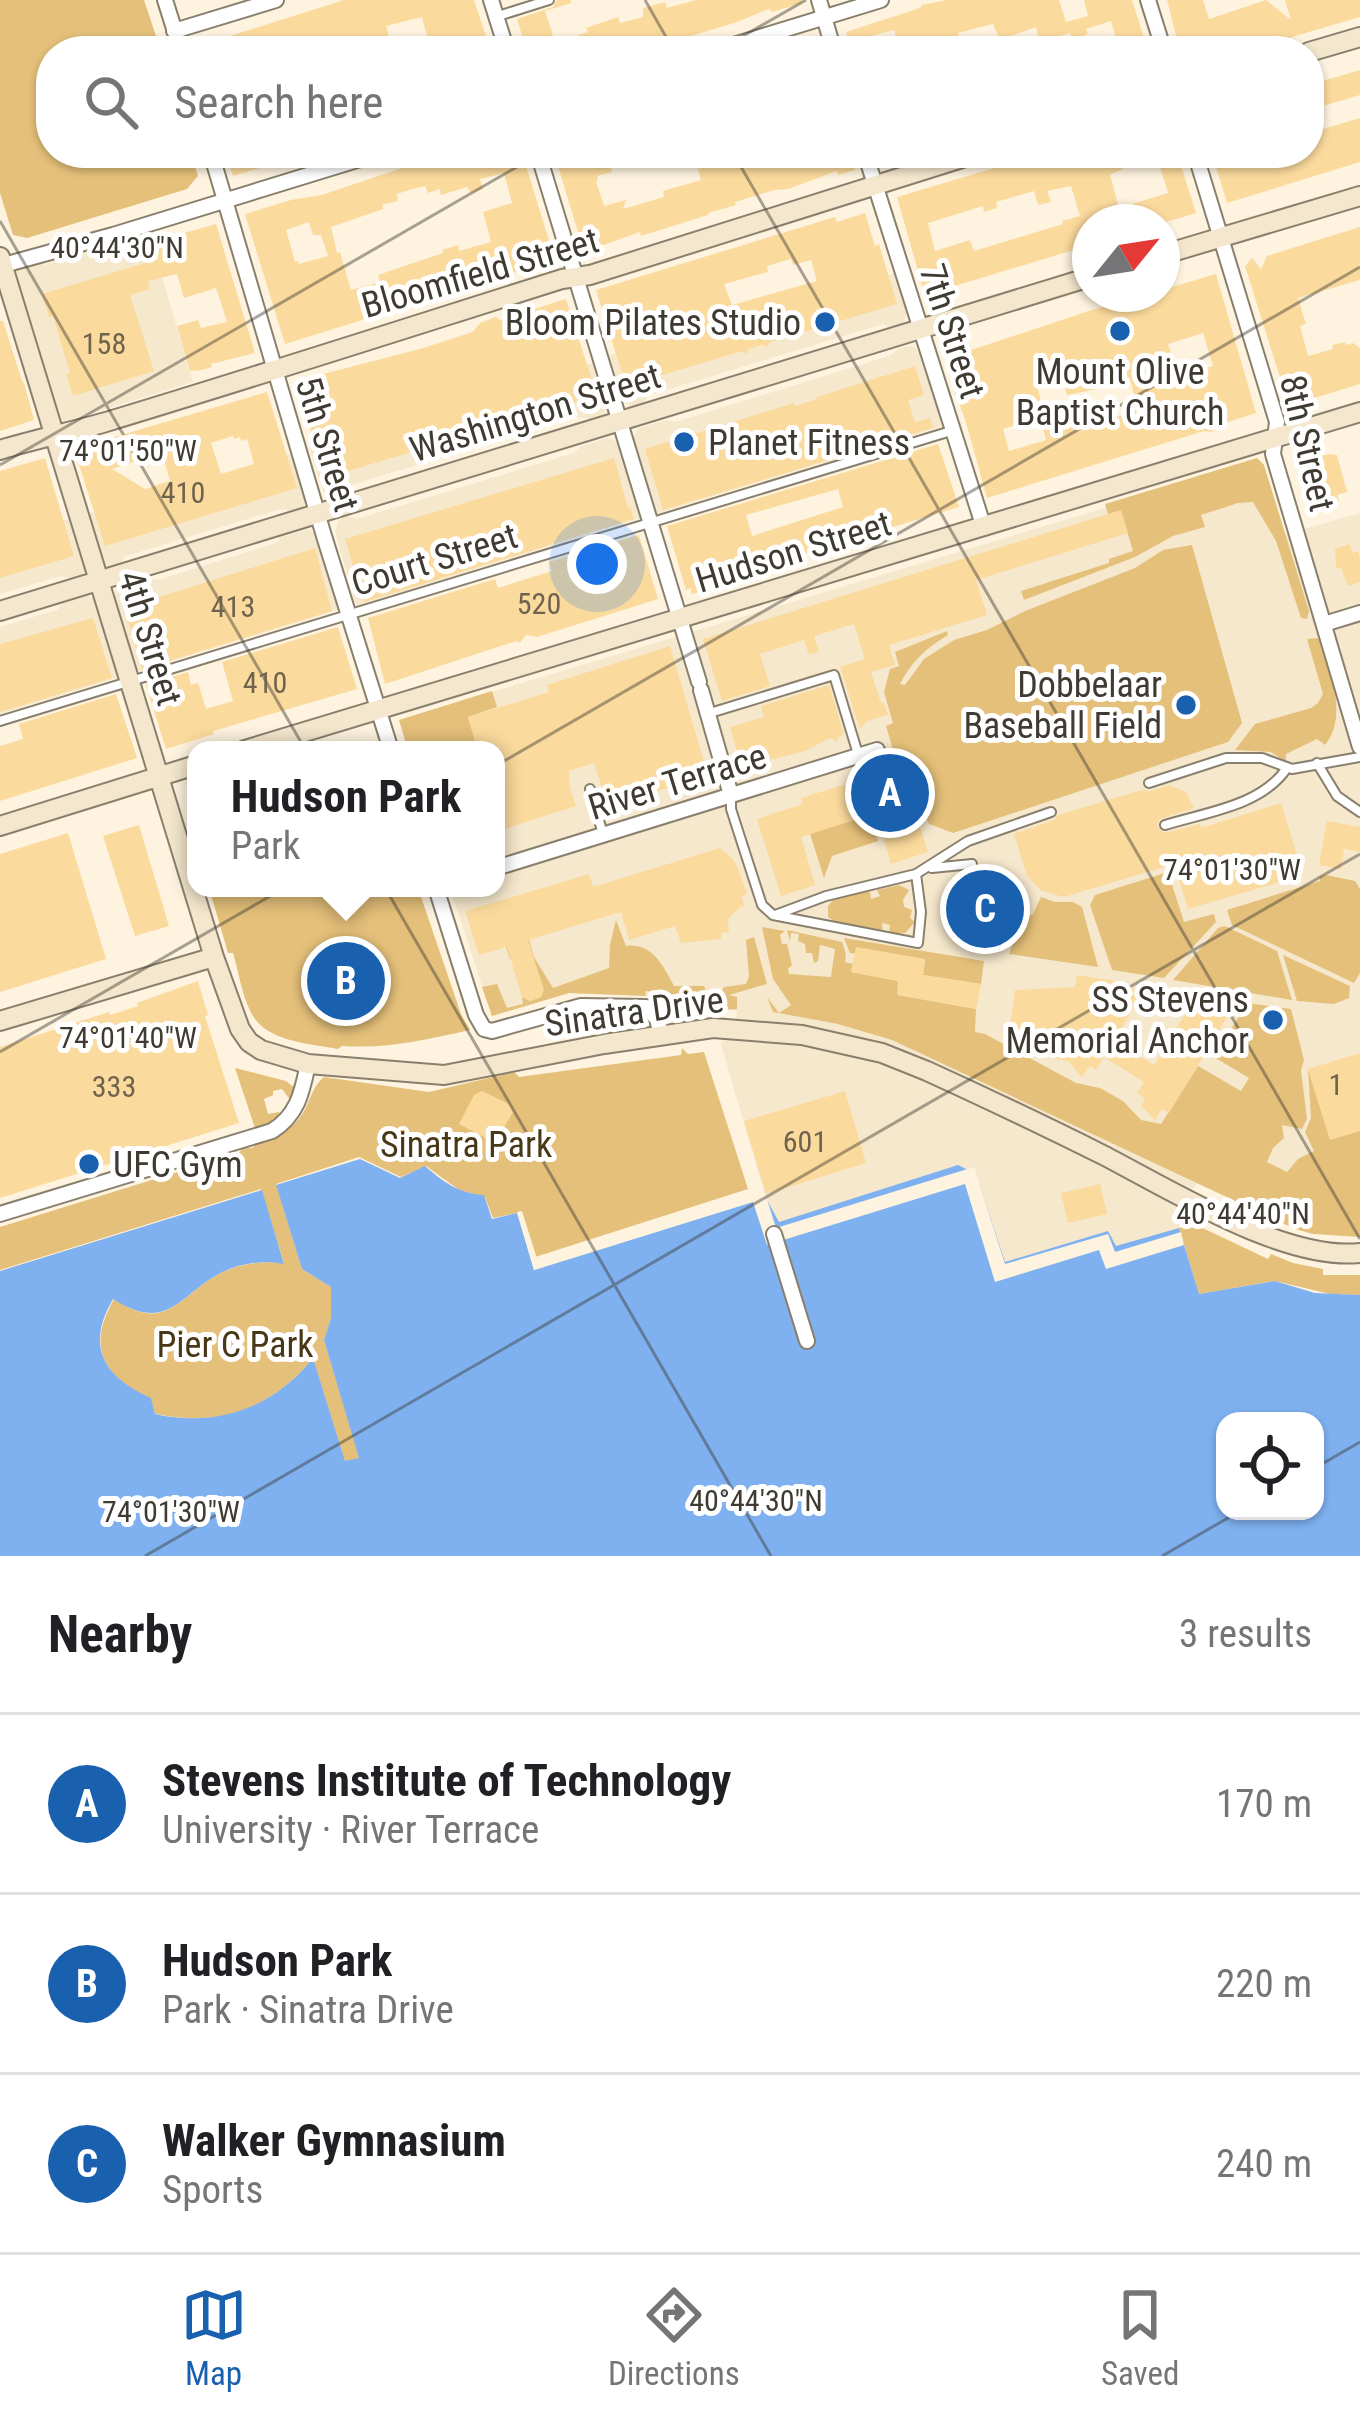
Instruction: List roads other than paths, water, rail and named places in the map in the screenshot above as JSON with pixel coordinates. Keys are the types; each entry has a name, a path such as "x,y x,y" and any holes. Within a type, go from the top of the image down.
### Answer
{"street":[{"path":"165,0 176,36"},
{"path":"175,31 275,0"},
{"path":"491,0 502,36"},
{"path":"819,0 830,36"},
{"path":"763,36 881,0"},
{"path":"1148,0 1159,36"},
{"path":"1324,48 1360,37"},
{"name":"5th Street","path":"216,168 388,741"},
{"path":"1,263 332,168"},
{"path":"542,168 731,796"},
{"name":"7th Street","path":"870,168 984,528"},
{"name":"Bloomfield Street","path":"0,450 196,395 930,168"},
{"name":"8th Street","path":"1199,168 1276,422 1273,454 1360,747"},
{"path":"1180,249 1360,196"},
{"name":"4th Street","path":"1,263 187,870"},
{"name":"Washington Street","path":"0,611 1072,282"},
{"name":"Hudson Street","path":"275,741 1360,412"},
{"path":"1324,624 1360,613"},
{"name":"River Terrace","path":"505,865 877,750"},
{"path":"0,826 187,767"},
{"name":"4th Street","path":"195,897 240,1029 261,1050 308,1064"},
{"path":"439,897 484,1029 492,1031 581,1006 646,1007 657,1019 661,1035"},
{"path":"0,1021 214,957"},
{"name":"Sinatra Drive","path":"308,1064 444,1076 604,1043 705,1029 802,1035 882,1053 995,1102 1242,1225 1312,1251 1360,1253"},
{"path":"0,1214 272,1131 296,1109 308,1064"},
{"path":"774,1234 807,1341"}],"lane":[{"path":"496,16 549,0"},
{"name":"Court Street","path":"0,721 953,431"},
{"path":"708,713 834,675 859,756"},
{"path":"1150,783 1226,758 1262,758 1287,768 1360,757"},
{"path":"1317,763 1337,796 1360,812"},
{"path":"1165,825 1261,795 1287,768"},
{"path":"590,789 604,835"},
{"path":"731,796 731,809 763,905 773,915 918,943 921,912 916,874"},
{"path":"773,915 826,896 916,874 968,842 1051,812"},
{"path":"927,869 972,864"}],"water":[{"path":"360,1159 400,1178 425,1166 452,1186 484,1195 492,1219 517,1213 534,1270 755,1201 768,1202 779,1222 958,1165 976,1174 1005,1262 1108,1231 1116,1246 1179,1228 1199,1294 1275,1281 1315,1293 1360,1295 1360,1556 0,1556 0,1271 262,1190 284,1264 233,1268 159,1312 131,1309 113,1299 101,1332 104,1359 121,1380 151,1398 155,1414 200,1418 222,1416 262,1401 313,1358 345,1461 359,1458 324,1340 331,1318 331,1287 302,1269 276,1185"}],"place":[{"name":"Bloom Pilates Studio","path":"825,322"},
{"name":"Mount Olive Baptist Church","path":"1120,331"},
{"name":"Planet Fitness","path":"684,442"},
{"name":"Dobbelaar Baseball Field","path":"1186,705"},
{"name":"Stevens Institute of Technology","path":"890,793"},
{"name":"Walker Gymnasium","path":"985,909"},
{"name":"Hudson Park","path":"346,981"},
{"name":"SS Stevens Memorial Anchor","path":"1273,1020"},
{"name":"UFC Gym","path":"89,1164"}],"park label":[{"name":"Sinatra Park","path":"466,1144"},
{"name":"Pier C Park","path":"235,1344"}]}
